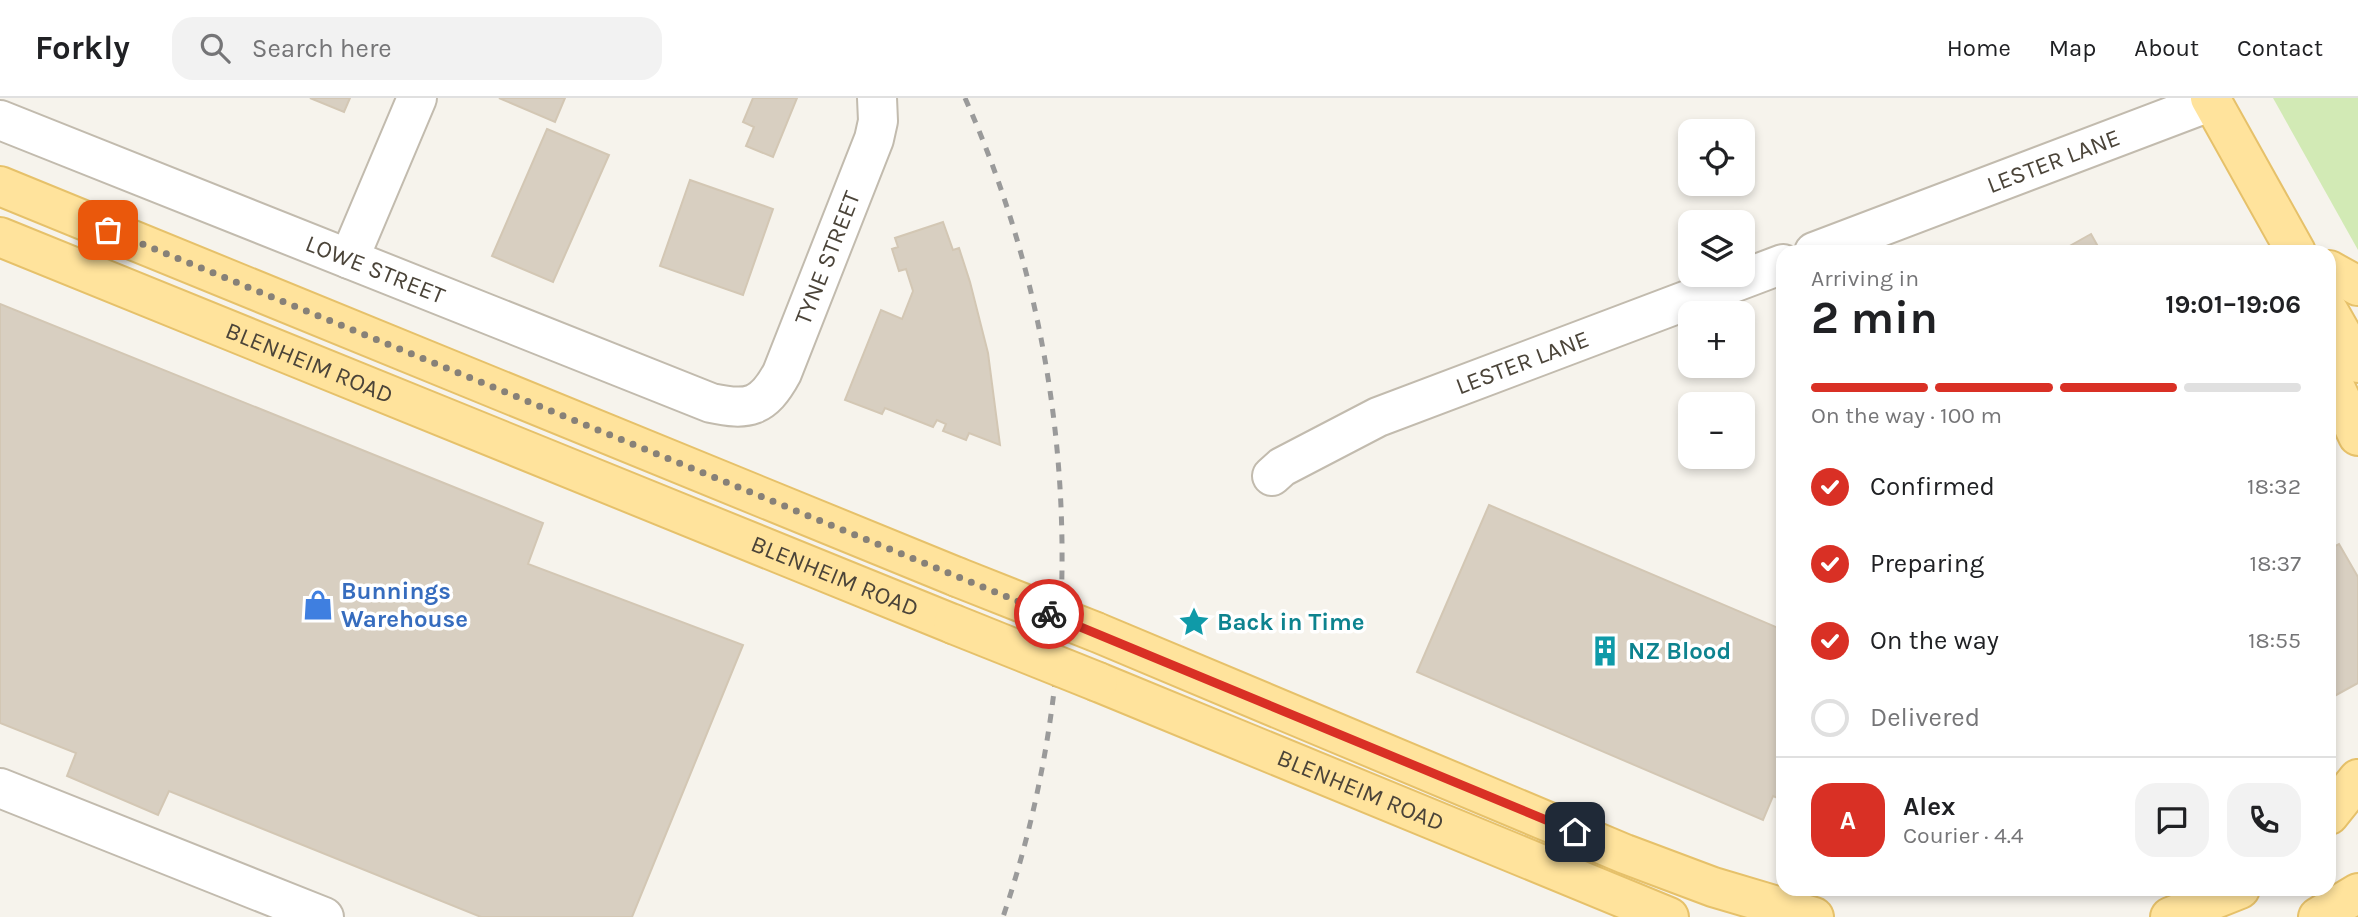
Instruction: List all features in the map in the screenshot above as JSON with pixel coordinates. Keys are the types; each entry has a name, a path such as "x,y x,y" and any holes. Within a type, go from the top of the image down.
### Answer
{"main road":[{"path":"2211,100 2284,245"},
{"name":"BLENHEIM ROAD","path":"0,186 1096,632 1625,853 1713,887 1814,917"},
{"name":"BLENHEIM ROAD","path":"0,237 1098,682 1669,917"},
{"path":"2336,274 2358,286"},
{"path":"2336,324 2358,363"},
{"path":"2336,389 2358,436"},
{"path":"2336,806 2358,779"},
{"path":"2336,830 2358,813"},
{"path":"2318,917 2358,893"},
{"path":"2170,917 2222,896"}],"street":[{"path":"349,259 416,98"},
{"name":"TYNE STREET","path":"752,405 771,392 782,373 874,139 878,121 877,98"},
{"name":"LESTER LANE","path":"1832,245 2211,100"},
{"name":"LOWE STREET","path":"0,120 711,403 735,407 752,405"},
{"name":"LESTER LANE","path":"1272,477 1282,467 1378,417 1776,267"},
{"path":"0,788 324,917"}],"green space":[{"path":"2273,98 2358,98 2358,250"}],"building":[{"path":"310,98 350,98 344,112"},
{"path":"499,98 565,98 555,122"},
{"path":"753,98 797,98 773,157 746,146 754,127 743,122"},
{"path":"547,129 609,155 553,282 492,256"},
{"path":"690,180 773,209 743,295 660,266"},
{"path":"943,222 953,250 959,248 970,282 988,353 1000,445 969,433 966,440 943,431 946,424 937,420 933,427 885,408 882,414 845,400 881,310 902,319 913,291 906,269 899,271 892,249 898,247 895,238"},
{"path":"2091,234 2097,245 2071,245"},
{"name":"Bunnings Warehouse","path":"0,304 543,523 528,564 743,645 632,917 481,917 169,791 158,815 67,776 76,753 0,723"},
{"name":"NZ Blood","path":"1489,505 1776,627 1776,797 1773,796 1763,820 1417,672"},
{"path":"2339,544 2358,577 2358,683 2336,695 2336,546"}],"railway":[{"path":"965,98 1003,196 1032,297 1051,400 1061,504 1061,609 1051,713 1032,816 1003,917"}],"way so far":[{"path":"108,230 1049,614"}],"place":[{"name":"Bunnings Warehouse","path":"318,605"},
{"name":"Back in Time","path":"1194,622"},
{"name":"NZ Blood","path":"1605,651"}],"route":[{"path":"1049,614 1575,832"}]}
